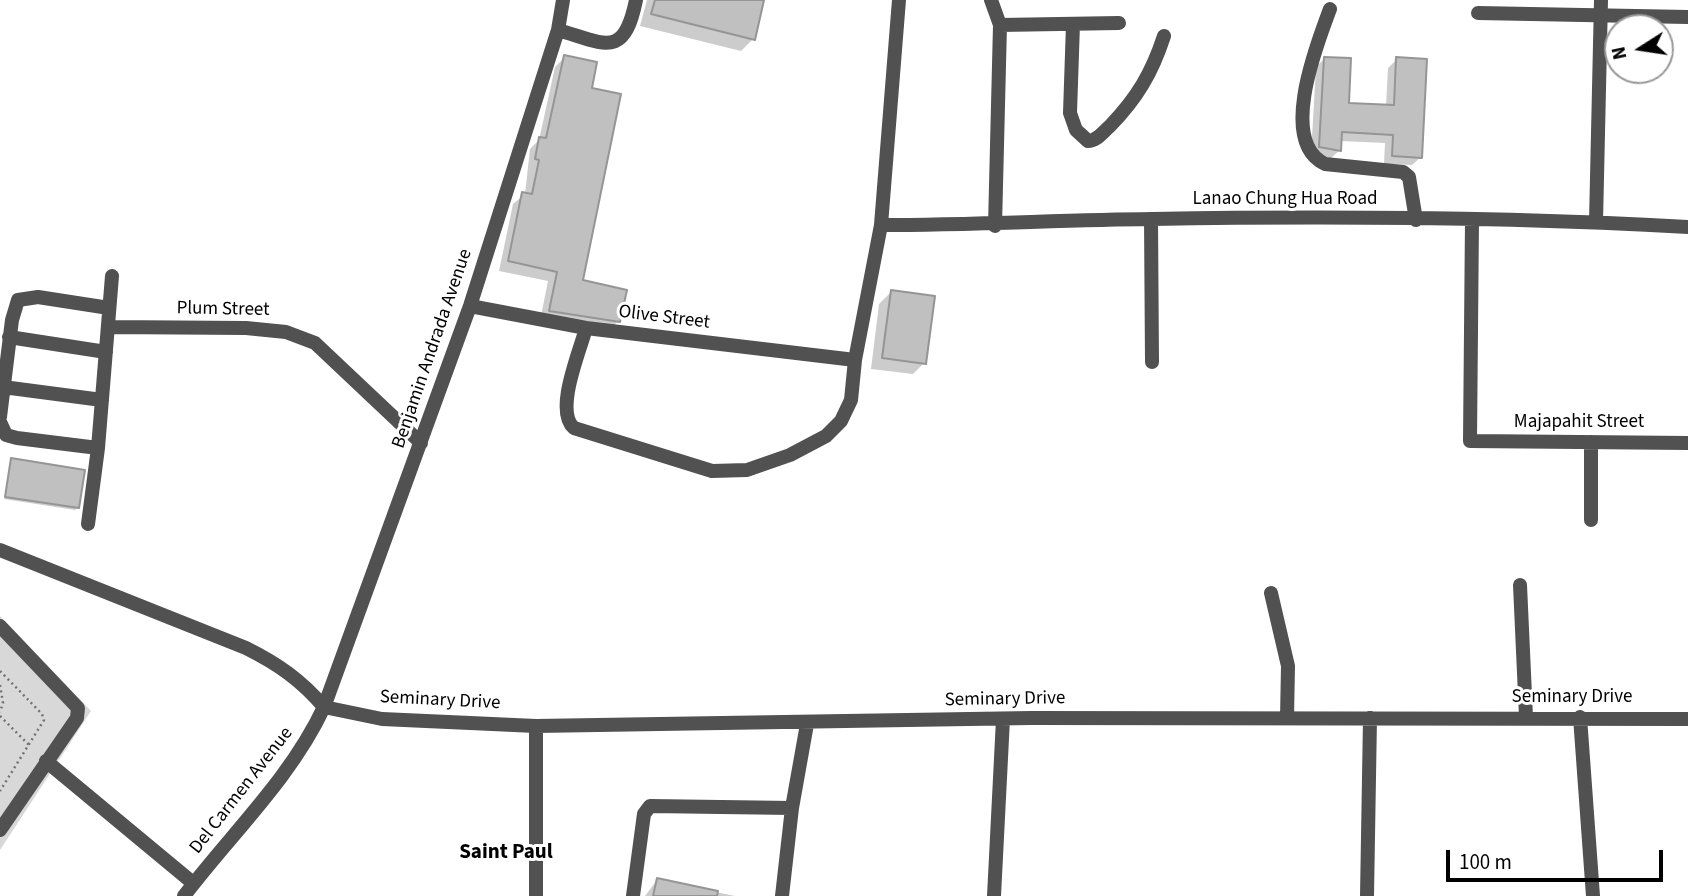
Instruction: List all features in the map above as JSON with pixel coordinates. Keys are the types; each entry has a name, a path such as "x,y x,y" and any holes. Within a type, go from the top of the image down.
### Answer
{"street":[{"name":"Benjamin Andrada Avenue","path":"324,706 470,306 558,30 563,0"},
{"path":"558,30 599,42 616,43 622,40 631,24 636,0"},
{"path":"586,328 566,402 565,415 568,424 574,428 712,471 747,470 790,455 827,436 841,421 851,400 855,360 881,225 898,0"},
{"path":"991,0 1000,25 995,226"},
{"path":"1596,222 1601,0"},
{"path":"1330,9 1309,64 1303,124 1308,150 1314,159 1325,164 1403,172 1409,177 1416,219"},
{"path":"1478,13 1688,17"},
{"path":"1000,25 1119,23"},
{"path":"1073,24 1070,113 1076,130 1088,141 1101,135 1139,95 1153,68 1164,36"},
{"path":"1151,219 1152,362"},
{"name":"Lanao Chung Hua Road","path":"881,225 995,226 1151,219 1416,219 1596,222 1688,227"},
{"name":"Majapahit Street","path":"1472,220 1470,441 1688,443"},
{"path":"88,524 98,448 112,276"},
{"path":"98,448 6,435 0,419 9,337 18,300 26,296 109,309"},
{"name":"Olive Street","path":"470,306 586,328 855,360"},
{"name":"Plum Street","path":"108,327 246,328 286,332 315,343 421,443"},
{"path":"9,337 106,352"},
{"path":"3,387 102,400"},
{"path":"1591,442 1591,520"},
{"path":"0,550 246,648 286,670 324,706"},
{"path":"1520,586 1526,717"},
{"path":"1271,593 1288,667 1287,718"},
{"path":"0,626 78,708 77,718 0,830"},
{"name":"Seminary Drive","path":"324,706 382,719 536,726 1003,719 1688,719"},
{"name":"Del Carmen Avenue","path":"184,896 302,747 324,706"},
{"path":"1580,717 1593,896"},
{"path":"1367,896 1370,718"},
{"path":"994,896 1003,719"},
{"path":"782,896 792,808 807,724"},
{"path":"536,726 536,896"},
{"path":"46,761 193,883"},
{"path":"632,896 644,814 650,806 792,808"}],"path":[{"path":"0,671 42,714 44,720 0,791"},
{"path":"0,685 3,703 0,714 29,745"}],"shaded area":[{"path":"0,616 91,711 0,850"}],"building":[{"path":"655,0 764,0 755,40 651,14"},
{"path":"564,55 597,62 592,88 621,94 583,280 627,290 620,322 549,311 557,272 508,261 522,192 532,194 539,160 535,159 539,137 546,138"},
{"path":"1324,57 1351,58 1349,103 1394,105 1396,57 1427,59 1422,158 1392,156 1393,135 1342,132 1341,151 1319,147"},
{"path":"891,290 935,296 926,364 882,358"},
{"path":"11,458 85,470 79,508 5,497"},
{"path":"657,878 718,891 717,896 653,896"}],"district":[{"name":"Saint Paul","path":"506,853"}]}
